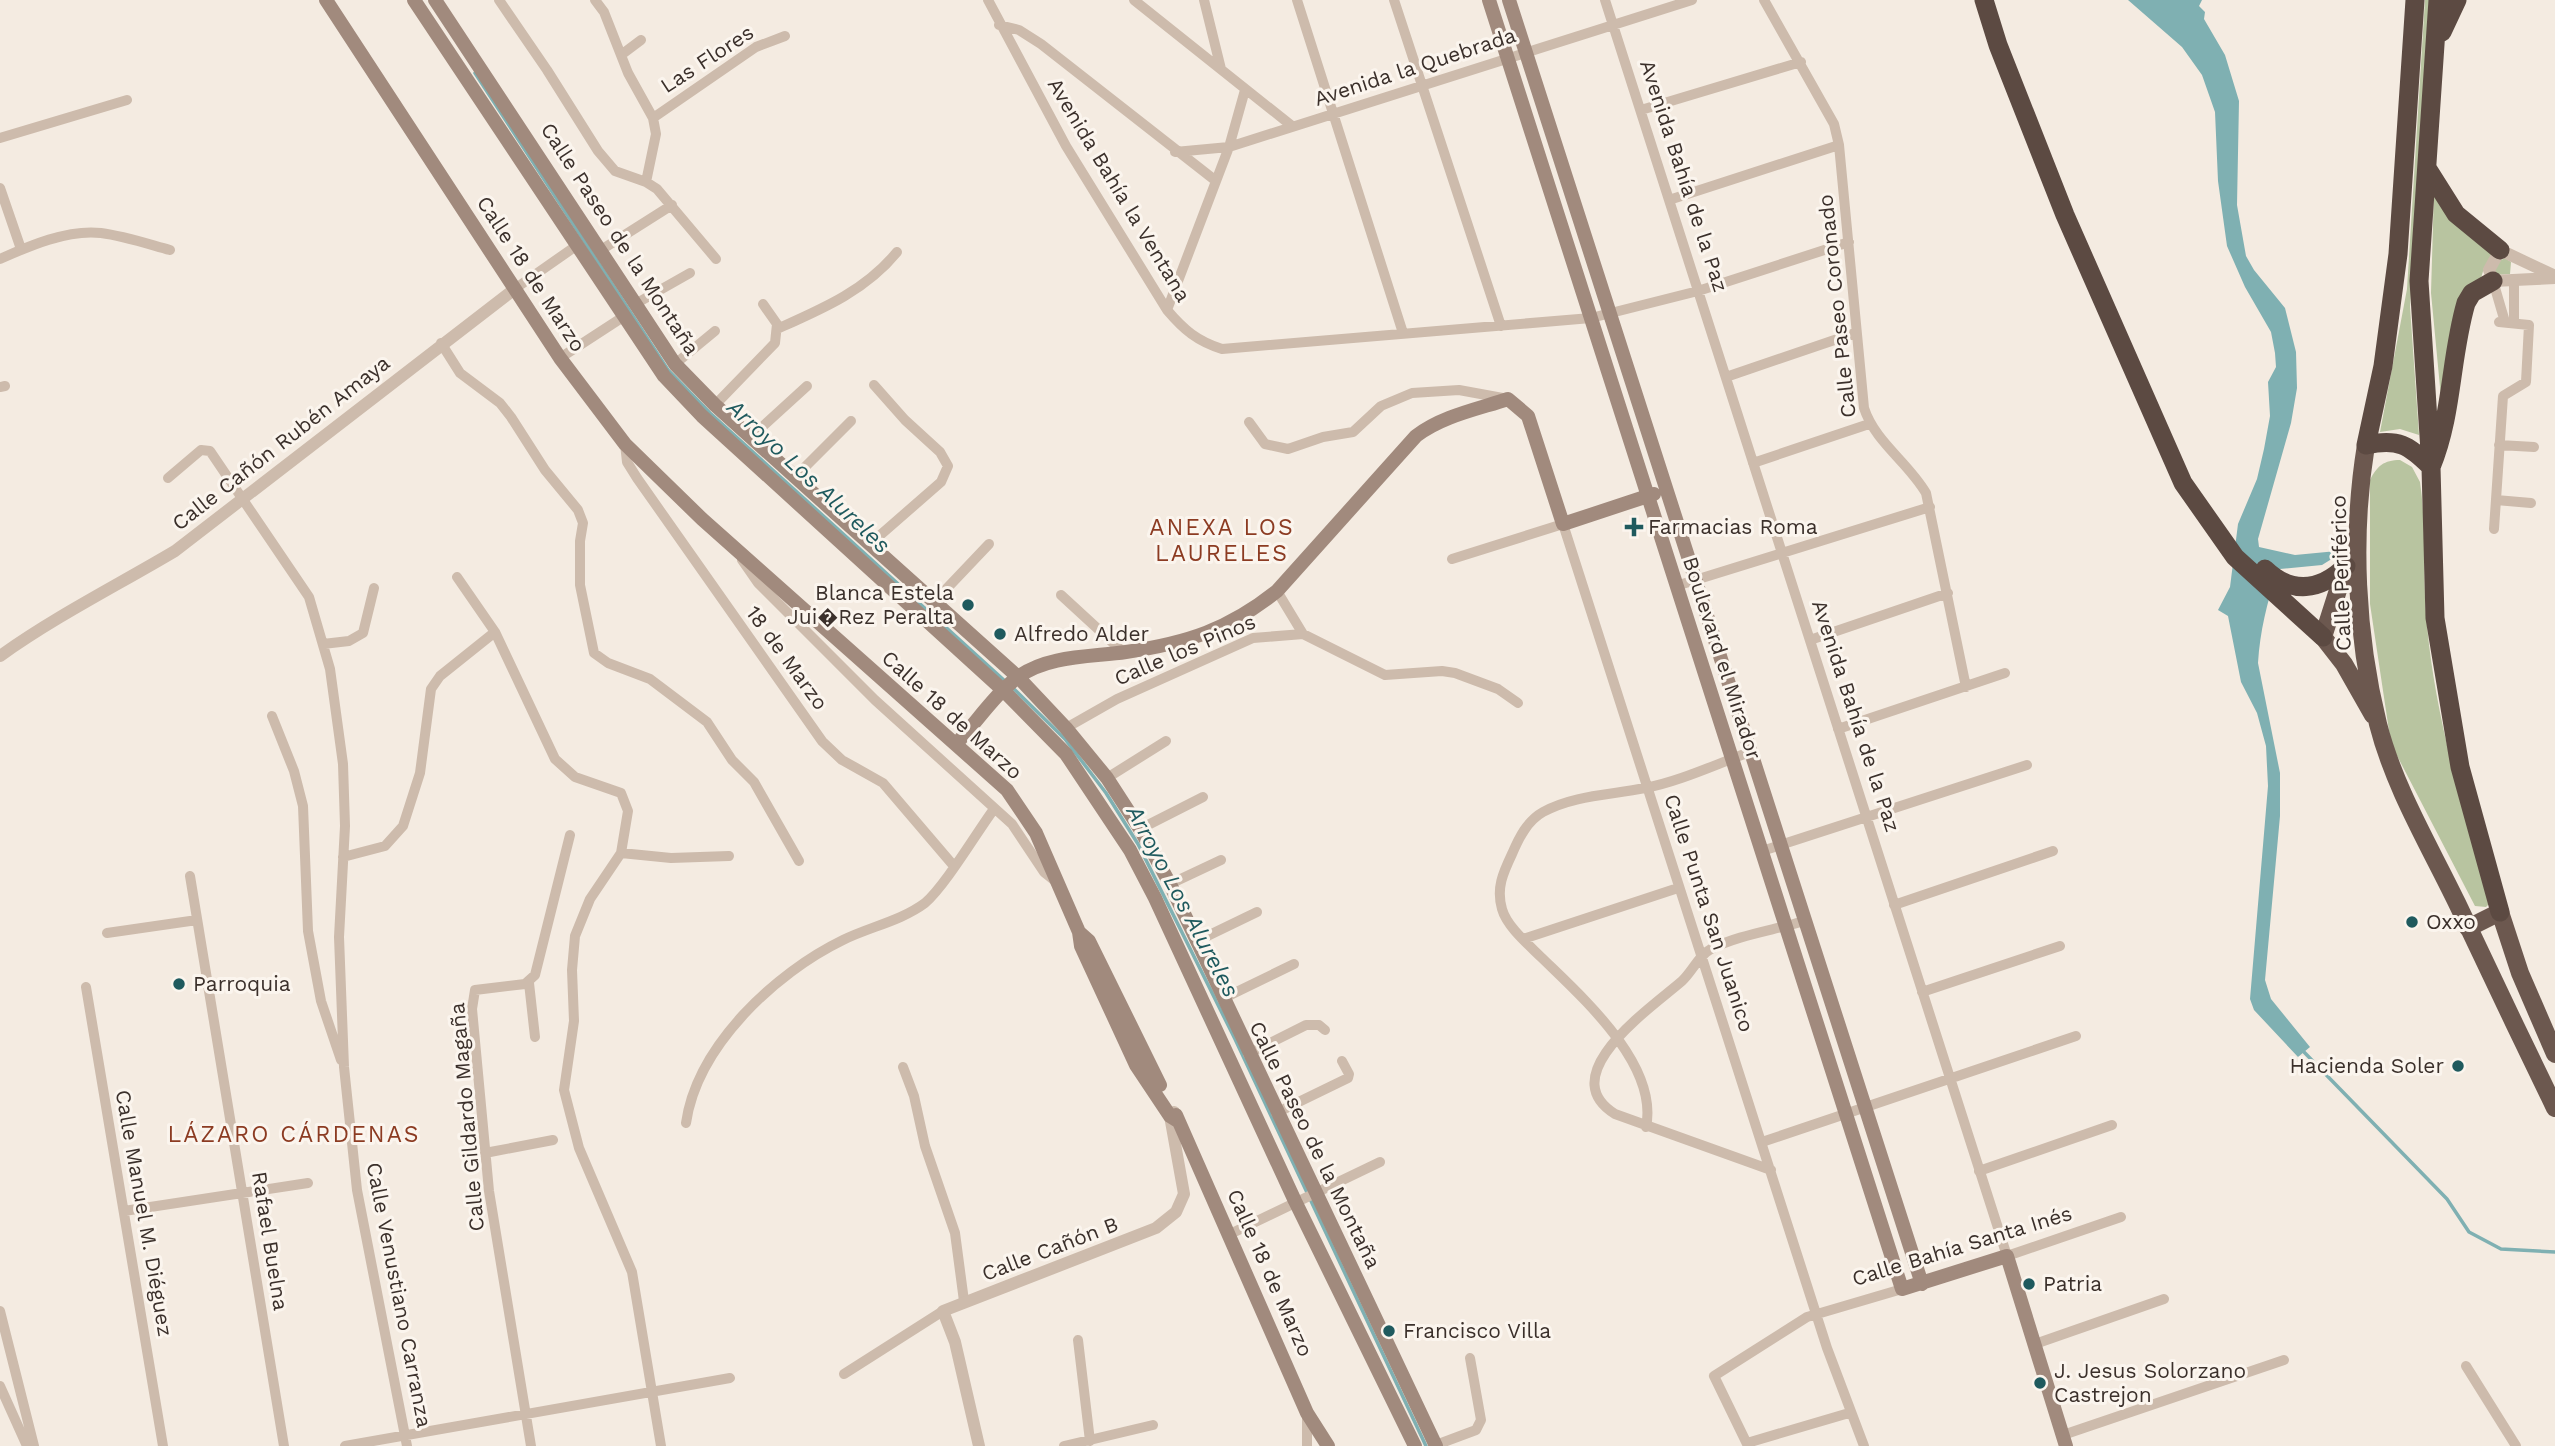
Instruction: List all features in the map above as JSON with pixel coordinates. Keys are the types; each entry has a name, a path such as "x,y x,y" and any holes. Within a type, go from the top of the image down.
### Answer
{"highway":[{"path":"1984,0 1998,45 2065,215 2183,483 2234,547 2277,587 2323,637 2344,664 2378,724"},
{"path":"1997,0 2025,88 2148,385 2190,478 2234,547"},
{"name":"Calle Periférico","path":"2415,0 2398,254 2386,343 2360,482 2358,528 2363,641 2378,724 2391,764 2555,1108"},
{"path":"2438,0 2419,281 2431,467 2435,618 2460,767 2500,912 2521,973 2555,1054"},
{"path":"2435,49 2457,0"},
{"path":"2427,168 2456,214 2507,254"},
{"path":"2431,467 2442,441 2448,413 2466,303 2472,293 2493,281"},
{"path":"2366,445 2402,444 2412,448 2431,467"},
{"path":"2323,637 2358,528"},
{"path":"2277,587 2316,586 2336,576 2346,566"},
{"path":"2468,928 2500,912"}],"main road":[{"name":"Calle 18 de Marzo","path":"326,0 381,89 516,288 560,358 625,444 732,545 1007,790 1035,833 1079,932 1081,946 1130,1053 1174,1116 1280,1345 1307,1413"},
{"name":"Calle Paseo de la Montaña","path":"414,0 664,376 702,416 1011,684 1066,727 1107,778 1140,829 1170,884 1276,1113 1306,1196"},
{"name":"Calle Paseo de la Montaña","path":"435,0 675,364 715,405 933,603 1011,684 1066,754 1130,850 1215,1025 1436,1446"},
{"name":"Boulevard el Mirador","path":"1489,0 1902,1289"},
{"name":"Boulevard el Mirador","path":"1509,0 1922,1283"},
{"path":"956,744 1011,684 1057,660 1183,642 1211,633 1237,620 1276,591 1416,436 1429,426 1508,399"},
{"name":"Calle Punta San Juanico","path":"1508,399 1528,416 1563,524"},
{"path":"1563,524 1665,491"},
{"path":"1306,1196 1415,1446"},
{"name":"Calle Bahía Santa Inés","path":"1902,1289 2007,1256"},
{"name":"Avenida Bahía de la Paz","path":"2007,1256 2065,1440"},
{"path":"1307,1413 1328,1446"}],"street":[{"path":"499,0 547,70 597,151 615,171 646,181 671,205 716,259"},
{"path":"595,0 604,12 621,55 653,118 656,134 646,181"},
{"name":"Avenida Bahía la Ventana","path":"988,0 1066,146 1167,310 1182,329 1199,342 1222,349 1591,318 1698,291 1849,242"},
{"path":"1134,0 1292,126"},
{"path":"1204,0 1221,69"},
{"path":"1297,0 1403,333"},
{"path":"1394,0 1501,326"},
{"name":"Avenida Bahía de la Paz","path":"1605,0 2007,1256"},
{"name":"Avenida la Quebrada","path":"1175,152 1229,147 1692,0"},
{"name":"Calle Paseo Coronado","path":"1764,0 1829,112 1839,145 1864,408 1869,424 1917,477 1930,507 1966,687"},
{"path":"999,25 1019,30 1041,44 1175,152 1216,181"},
{"name":"Las Flores","path":"653,118 756,47 785,36"},
{"path":"621,55 641,40"},
{"path":"1641,110 1801,62"},
{"path":"1167,310 1229,147 1245,90"},
{"path":"0,138 127,100"},
{"path":"1669,200 1839,145"},
{"path":"0,188 21,250"},
{"path":"601,250 671,205"},
{"path":"0,259 73,235 97,233 170,250"},
{"name":"Calle Cañón Rubén Amaya","path":"0,656 75,606 117,586 175,551 441,343 576,246"},
{"path":"777,329 851,293 879,274 897,252"},
{"path":"2507,254 2555,277"},
{"path":"2506,322 2514,279 2507,254"},
{"path":"2506,322 2490,264 2507,254"},
{"path":"637,303 690,273"},
{"path":"2493,281 2555,277"},
{"path":"715,405 764,358 775,343 777,329 763,304"},
{"path":"560,358 623,317"},
{"path":"2494,529 2503,393 2522,387 2526,382 2529,325 2506,322"},
{"path":"675,364 715,331"},
{"path":"1726,377 1855,333"},
{"path":"441,343 460,373 499,403 511,417 545,470 578,510 583,523 580,541 580,585 594,653 608,663 650,679 697,713 732,760 754,782 799,861"},
{"path":"870,544 941,482 948,466 940,452 905,420 874,385"},
{"path":"751,437 807,386"},
{"path":"1249,422 1265,444 1288,449 1323,437 1353,432 1381,406 1412,393 1458,390 1508,399"},
{"path":"795,477 852,422"},
{"path":"1753,463 1869,424"},
{"name":"18 de Marzo","path":"625,444 627,462 637,478 822,741 842,760 883,783 953,865"},
{"path":"2500,446 2534,447"},
{"name":"Calle Venustiano Carranza","path":"168,478 206,449 309,597 323,644 343,764 343,857 338,937 344,1067 357,1190 407,1441"},
{"path":"2496,500 2531,503"},
{"path":"1676,586 1930,507"},
{"path":"1452,559 1563,524"},
{"name":"Calle Punta San Juanico","path":"1563,524 1816,1313 1849,1413 1864,1446"},
{"path":"933,603 989,544"},
{"name":"Calle 18 de Marzo","path":"732,545 758,583 875,700 1012,824 1044,872 1054,880"},
{"path":"457,577 483,610 495,632 555,759 576,777 621,793 628,811 621,853 590,899 575,936 572,970 574,1021 564,1090 579,1147 632,1272 661,1446"},
{"path":"323,644 349,641 363,633 374,588"},
{"path":"1276,591 1303,634 1385,675 1442,671 1455,673 1498,689 1518,703"},
{"path":"1810,640 1948,593"},
{"path":"1061,595 1123,652"},
{"path":"343,857 385,846 403,826 419,773 431,690 440,676 495,632"},
{"name":"Calle los Pinos","path":"1066,727 1116,699 1253,638 1303,634"},
{"path":"1838,729 2005,673"},
{"path":"272,716 294,771 303,806 308,931 321,1001 344,1067"},
{"path":"1107,778 1166,741"},
{"path":"1646,1127 1647,1099 1632,1060 1578,994 1523,939 1502,912 1499,891 1502,875 1529,823 1541,813 1570,801 1648,788 1750,752"},
{"path":"1762,851 2027,765"},
{"path":"1140,829 1203,797"},
{"path":"686,1123 694,1086 748,1009 800,962 925,903 994,808"},
{"path":"535,1037 529,983 536,975 569,835"},
{"path":"1894,905 2053,851"},
{"path":"621,853 671,859 729,856"},
{"path":"1170,884 1221,860"},
{"name":"Rafael Buelna","path":"190,876 284,1446"},
{"path":"1523,939 1678,888"},
{"path":"1197,941 1257,912"},
{"path":"107,933 197,920"},
{"path":"1771,1170 1615,1114 1597,1099 1593,1081 1604,1053 1693,971 1712,948 1804,921"},
{"path":"1922,992 2060,946"},
{"path":"1222,999 1294,964"},
{"name":"Calle Gildardo Magaña","path":"529,983 475,990 472,1009 485,1153 531,1446"},
{"name":"Calle Manuel M. Diéguez","path":"86,987 163,1446"},
{"path":"1248,1054 1312,1023 1325,1030"},
{"path":"1762,1142 2076,1036"},
{"path":"1276,1113 1348,1078 1349,1074 1342,1061"},
{"path":"904,1067 914,1096 925,1146 955,1233 964,1301"},
{"name":"Calle Cañón B","path":"845,1374 943,1311 1111,1247 1156,1228 1171,1217 1184,1194 1174,1116"},
{"path":"1979,1171 2112,1125"},
{"path":"485,1153 553,1140"},
{"path":"1228,1235 1380,1162"},
{"path":"124,1211 308,1183"},
{"name":"Calle Bahía Santa Inés","path":"2007,1256 2121,1217"},
{"name":"Calle Bahía Santa Inés","path":"1747,1444 1714,1376 1816,1313 1902,1289"},
{"path":"2035,1344 2164,1299"},
{"path":"0,1311 34,1446"},
{"path":"943,1311 962,1368 979,1446"},
{"path":"1078,1340 1090,1441"},
{"path":"1436,1446 1476,1430 1481,1420 1470,1358"},
{"path":"2065,1440 2284,1360"},
{"path":"2466,1366 2516,1446"},
{"path":"345,1446 407,1441 526,1414 730,1378"},
{"path":"1,1390 27,1446"},
{"name":"Calle 18 de Marzo","path":"1307,1413 1307,1446"},
{"path":"1747,1444 1849,1413"},
{"path":"1064,1446 1153,1425"}],"green space":[{"path":"2425,0 2429,0 2410,307 2419,435 2400,429 2380,432 2407,289"},
{"path":"2434,191 2494,253 2484,268 2442,408 2431,293"},
{"path":"2505,258 2511,262 2510,274 2494,275 2495,263"},
{"path":"2400,460 2412,467 2420,482 2431,661 2452,766 2490,903 2486,907 2475,906 2391,744 2370,604 2370,480 2382,465"}],"water":[{"path":"2128,0 2202,0 2199,6 2205,12 2204,19 2225,55 2239,101 2237,205 2246,256 2285,308 2296,352 2297,388 2291,423 2258,539 2259,547 2295,555 2337,551 2338,555 2322,565 2280,569 2277,572 2264,617 2258,663 2280,773 2280,816 2265,980 2271,999 2310,1047 2298,1057 2254,1010 2250,999 2268,786 2266,746 2257,713 2241,682 2228,616 2218,610 2230,587 2238,524 2257,479 2264,449 2270,416 2268,382 2276,367 2275,353 2271,332 2245,287 2227,246 2218,181 2215,112 2202,75 2182,47"}],"waterway":[{"name":"Arroyo Los Alureles","path":"475,73 668,370 710,413 1006,682"},
{"name":"Arroyo Los Alureles","path":"1012,687 1065,739 1106,793 1138,844 1235,1039 1426,1446"},
{"path":"2303,1051 2447,1199 2469,1232 2501,1249 2555,1252"}],"place":[{"name":"Farmacias Roma","path":"1634,527"},
{"name":"Blanca Estela Jui�Rez Peralta","path":"968,605"},
{"name":"Alfredo Alder","path":"1000,634"},
{"name":"Oxxo","path":"2412,922"},
{"name":"Parroquia","path":"179,984"},
{"name":"Hacienda Soler","path":"2458,1066"},
{"name":"Patria","path":"2029,1284"},
{"name":"Francisco Villa","path":"1389,1331"},
{"name":"J. Jesus Solorzano Castrejon","path":"2040,1383"}],"district":[{"name":"ANEXA LOS LAURELES","path":"1222,540"},
{"name":"LÁZARO CÁRDENAS","path":"294,1134"}]}
